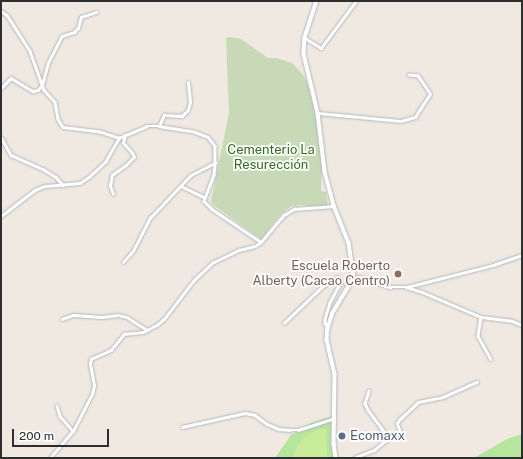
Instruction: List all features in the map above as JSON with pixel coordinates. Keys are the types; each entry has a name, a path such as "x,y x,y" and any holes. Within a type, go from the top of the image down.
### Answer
{"street":[{"path":"317,1 304,38 303,47 318,113 325,172 334,206 349,243 354,278 333,312 328,328 327,340 335,374 334,444 336,458"},
{"path":"304,38 320,48 356,1"},
{"path":"1,11 7,15 30,51 44,90 55,102 58,119 63,127 98,131 120,138"},
{"path":"1,88 11,78 32,91 38,90 42,85 48,63 62,36 74,32 78,28 81,17 96,12"},
{"path":"318,113 401,121 415,117 430,94 418,76 409,75"},
{"path":"159,126 164,115 182,116 188,110 190,102 188,83"},
{"path":"1,216 35,190 44,186 80,183 105,162 120,138 147,126 159,126 195,132 208,137 215,146 215,162 214,176 204,197 204,201 212,209 261,242"},
{"path":"113,194 110,186 112,175 134,157 123,143 125,135"},
{"path":"1,137 11,155 43,169 56,177 64,185"},
{"path":"123,262 133,251 150,218 191,175 215,162"},
{"path":"181,186 204,197"},
{"path":"50,458 73,431 93,390 90,359 111,350 124,334 147,330 164,319 194,280 212,263 239,250 255,246 261,242 284,216 294,209 334,206"},
{"path":"354,278 359,277 390,287 406,287 493,265 522,255"},
{"path":"284,323 323,286 338,277 341,282 330,303 325,320 328,328"},
{"path":"406,287 481,317 512,321 522,325"},
{"path":"62,319 73,315 102,317 118,315 127,317 147,330"},
{"path":"481,317 478,336 490,359"},
{"path":"354,458 374,450 389,438 400,438 401,435 398,424 399,420 418,402 443,397 477,382"},
{"path":"369,391 366,403 368,410 389,438"},
{"path":"56,406 60,416 73,431"},
{"path":"182,427 245,413 255,415 267,424 279,429 290,430 298,430 334,418"}],"green space":[{"name":"Cementerio La Resurección","path":"226,38 241,39 268,58 276,58 292,63 304,76 312,94 322,155 321,191 326,192 328,205 314,207 301,205 290,207 280,215 261,239 212,204 211,201 229,113"},
{"path":"332,416 331,441 334,458 275,458 291,435 311,423"},
{"path":"326,428 327,458 292,458 298,444 306,436 315,431"},
{"path":"522,434 522,458 474,458 507,439"}],"place":[{"name":"Escuela Roberto Alberty (Cacao Centro)","path":"398,274"},
{"name":"Ecomaxx","path":"342,436"}]}
